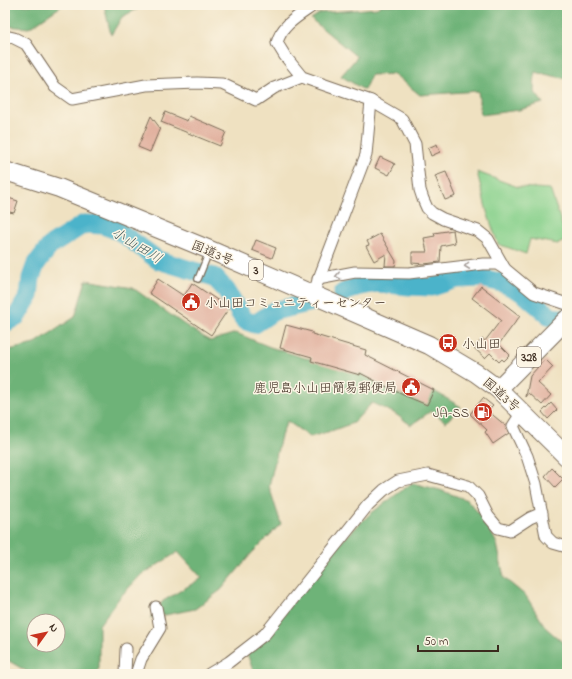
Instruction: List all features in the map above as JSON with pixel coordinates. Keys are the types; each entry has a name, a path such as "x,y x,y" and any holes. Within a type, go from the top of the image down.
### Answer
{"highway":[{"name":"国道3号","path":"5,171 59,188 210,250 316,287 430,345 470,369 498,389 567,457"},
{"name":"328","path":"498,389 564,322"}],"street":[{"path":"314,5 294,19 279,36 277,43 285,56 302,77 370,101 402,119 415,144 420,190 427,208 432,213 443,219 478,231 488,239 505,268"},
{"path":"5,36 14,38 26,44 55,87 72,99 146,85 196,83 222,84 256,100 274,88 302,77"},
{"path":"316,287 366,155 370,101"},
{"path":"316,287 355,272 409,273 483,264 497,264 505,268 534,293 567,304"},
{"path":"522,412 513,426 527,456 536,484 546,536 553,543 567,547"},
{"path":"209,674 228,662 265,634 368,505 384,490 398,481 428,475 468,486 478,496 488,516 498,528 510,531 530,518 542,513"},
{"path":"136,674 141,659 160,628 156,607"},
{"path":"125,674 126,649"}],"lane":[{"path":"198,279 210,250"}],"green space":[{"path":"5,5 63,5 29,28 5,26"},
{"path":"104,5 145,5 122,17 111,35"},
{"path":"381,5 567,5 567,79 535,72 534,91 543,103 519,110 481,115 478,91 420,95 394,74 371,75 364,90 341,76 357,57 311,19 320,13 377,8"},
{"path":"477,172 518,187 550,189 567,240 558,244 530,239 526,254 498,244 487,212"},
{"path":"86,280 133,288 210,341 236,333 270,347 305,358 357,366 377,385 404,396 434,391 461,407 446,422 431,411 411,425 394,413 372,403 353,423 310,437 287,421 281,436 269,486 281,524 251,554 221,590 195,609 150,618 163,601 202,578 178,552 140,576 120,597 99,625 99,669 94,674 31,674 9,661 5,661 5,351 34,344 75,317"},
{"path":"412,483 440,490 467,500 485,520 497,544 504,578 526,596 546,628 567,646 565,674 254,674 245,647 296,598 343,540 370,514"}],"building":[{"path":"165,112 187,121 189,116 226,132 220,146 161,122"},
{"path":"151,116 160,128 150,152 138,147"},
{"path":"437,144 440,152 431,156 428,148"},
{"path":"380,157 395,164 389,175 375,168"},
{"path":"446,172 456,196 445,200 435,176"},
{"path":"5,197 18,201 14,213 5,211"},
{"path":"453,230 455,243 441,246 440,262 424,264 412,263 412,252 427,252 424,238 435,236 434,233"},
{"path":"380,234 396,261 395,266 385,266 386,254 374,261 366,246 369,245 367,241"},
{"path":"256,240 276,248 272,258 252,250"},
{"name":"小山田コミュニティーセンター","path":"158,279 184,296 192,283 229,308 211,335 149,293"},
{"path":"481,286 520,316 499,344 510,355 504,361 502,359 499,362 490,353 485,358 474,348 482,339 485,341 501,320 472,298"},
{"path":"286,325 366,350 365,355 434,390 427,405 403,395 360,373 360,375 311,361 312,357 280,348"},
{"path":"545,359 553,367 538,383 551,395 542,405 529,393 526,397 530,376"},
{"path":"483,398 493,406 488,411 506,426 505,428 509,433 493,444 485,432 487,430 470,414"},
{"path":"551,403 557,410 548,419 542,412"},
{"path":"552,468 563,479 555,487 545,476"}],"waterway":[{"name":"小山田川","path":"5,323 17,316 29,296 31,278 36,264 50,246 84,224 103,225 119,231 158,260 214,277 226,290 244,320 255,324 274,311 317,301"},
{"name":"小山田川","path":"343,293 356,287 377,283 432,287 457,279 481,278 503,283 523,293 551,317 567,319"}],"place":[{"name":"小山田コミュニティーセンター","path":"191,302"},
{"name":"小山田","path":"448,343"},
{"name":"鹿児島小山田簡易郵便局","path":"411,387"},
{"name":"JA-SS","path":"483,412"}]}
